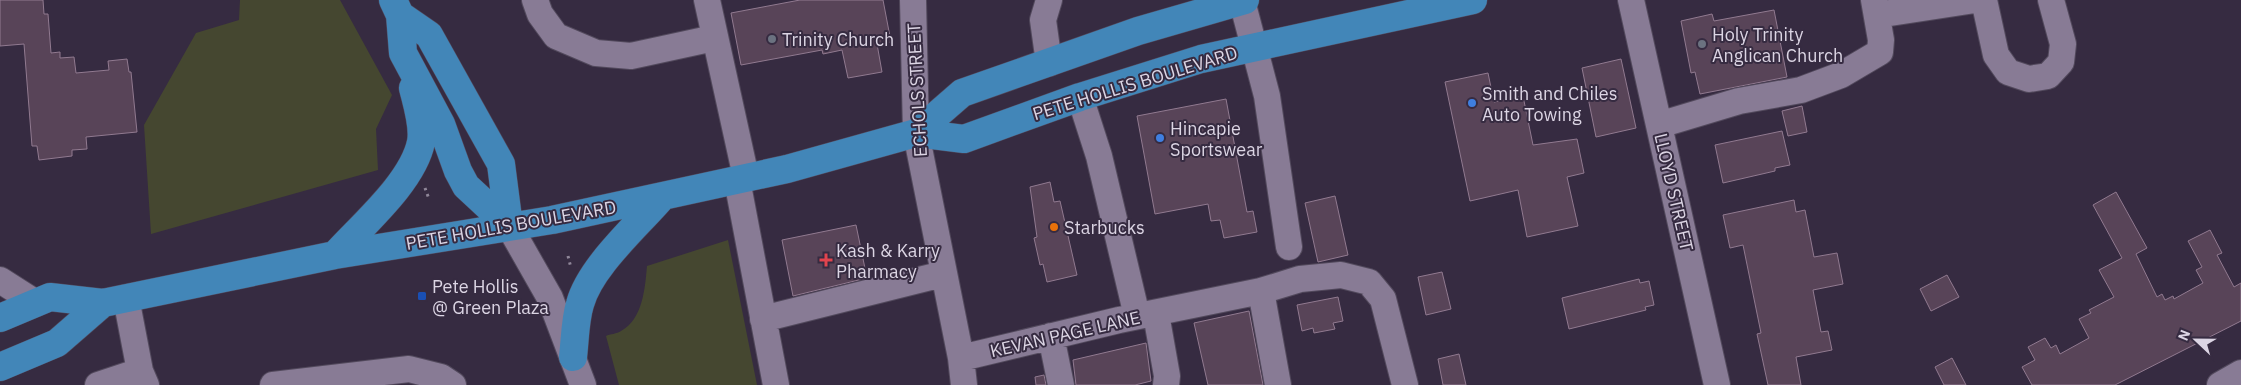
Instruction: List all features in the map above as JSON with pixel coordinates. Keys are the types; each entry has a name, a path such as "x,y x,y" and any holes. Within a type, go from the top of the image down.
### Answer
{"main road":[{"name":"PETE HOLLIS BOULEVARD","path":"916,133 962,93 1138,30 1244,0"},
{"name":"PETE HOLLIS BOULEVARD","path":"0,318 50,297 114,301 335,255 552,220 661,198 787,169 916,133 964,139 1080,97 1201,59 1473,0"},
{"path":"335,255 408,172 422,141 418,108 404,53 397,7"},
{"path":"397,7 429,36 501,164 509,226"},
{"path":"404,53 441,124 466,186 509,226"},
{"path":"573,357 579,305 586,286 596,271 661,198"},
{"name":"PETE HOLLIS BOULEVARD","path":"0,367 57,343 114,301"}],"street":[{"path":"535,0 540,14 556,36 596,54 631,56 714,38"},
{"path":"708,0 742,178 763,319 776,385"},
{"name":"ECHOLS STREET","path":"913,0 916,133 961,358 964,385"},
{"path":"1049,0 1043,20 1049,63"},
{"path":"1244,0 1267,96 1289,247"},
{"name":"LLOYD STREET","path":"1632,0 1717,385"},
{"path":"1659,125 1739,101 1801,90 1841,75 1880,52 1881,40 1876,8 1974,0"},
{"path":"1984,0 1996,55 2008,72 2029,79 2048,76 2061,62 2062,44 2051,0"},
{"path":"1080,97 1154,314 1167,376 1166,385"},
{"path":"509,226 550,298 583,385"},
{"path":"763,319 943,274"},
{"name":"KEVAN PAGE LANE","path":"961,358 1051,336 1261,291 1300,279 1341,276 1369,282 1383,300 1405,385"},
{"path":"0,280 36,303"},
{"path":"1261,291 1278,385"},
{"path":"98,385 143,378 114,301"},
{"path":"1051,336 1061,385"},
{"path":"273,385 409,369 441,377 453,385"},
{"path":"2220,385 2241,373"}],"path":[{"path":"568,256 571,269"}],"green space":[{"path":"240,0 340,0 392,95 376,129 378,170 151,234 144,125 196,33 239,20"},
{"path":"728,240 757,385 619,385 606,336 619,332 634,319 642,302 647,266"}],"building":[{"path":"0,0 43,0 44,14 48,14 51,53 60,52 60,58 74,57 76,73 109,70 108,61 127,59 129,72 131,72 137,132 86,137 87,149 72,150 72,156 39,160 37,146 32,146 24,44 0,46"},
{"name":"Trinity Church","path":"800,0 883,0 891,42 877,44 882,72 848,78 842,50 823,54 822,50 741,65 731,13"},
{"path":"1774,10 1787,77 1700,94 1695,72 1691,73 1681,21 1712,14 1714,21"},
{"path":"1621,59 1636,128 1596,137 1582,68"},
{"path":"1488,73 1494,102 1523,96 1533,145 1577,139 1584,173 1567,177 1578,226 1527,237 1518,190 1470,201 1445,82"},
{"path":"1226,99 1247,212 1253,211 1257,232 1224,238 1220,220 1211,221 1208,204 1155,214 1137,116"},
{"path":"1802,106 1807,132 1788,136 1782,111"},
{"path":"1782,131 1790,165 1775,168 1775,171 1723,183 1715,145"},
{"name":"Starbucks","path":"1050,182 1054,202 1060,201 1077,275 1047,282 1043,264 1040,265 1034,238 1037,237 1030,187"},
{"path":"2116,192 2147,248 2136,254 2157,297 2162,294 2165,300 2173,296 2174,299 2203,283 2196,270 2202,267 2188,241 2210,230 2222,253 2217,255 2234,287 2241,283 2241,321 2115,385 2032,385 2022,367 2035,360 2028,347 2045,338 2051,348 2056,345 2060,354 2089,338 2079,319 2091,313 2089,310 2114,297 2099,270 2122,258 2093,205"},
{"path":"1335,196 1348,255 1318,262 1305,203"},
{"path":"1794,200 1796,212 1805,210 1814,257 1837,253 1843,284 1813,290 1821,332 1828,331 1832,350 1796,357 1801,385 1768,385 1757,334 1761,333 1743,245 1730,248 1723,215"},
{"path":"856,225 867,278 793,296 782,240"},
{"path":"1442,272 1451,309 1426,315 1418,277"},
{"path":"1947,275 1959,297 1931,311 1920,289"},
{"path":"1639,279 1640,283 1649,281 1654,305 1645,307 1646,310 1569,329 1562,298"},
{"path":"1338,297 1343,321 1333,323 1335,329 1314,333 1313,328 1302,331 1297,305"},
{"path":"1249,311 1263,385 1208,385 1194,323"},
{"path":"1146,343 1151,381 1135,385 1076,385 1073,360"},
{"path":"1459,354 1466,385 1443,385 1438,359"},
{"path":"1952,358 1966,385 1944,385 1935,367"},
{"path":"1044,375 1046,385 1036,385 1035,377"}],"place":[{"name":"Trinity Church","path":"772,39"},
{"name":"Holy Trinity Anglican Church","path":"1702,44"},
{"name":"Smith and Chiles Auto Towing","path":"1472,103"},
{"name":"Hincapie Sportswear","path":"1160,138"},
{"name":"Starbucks","path":"1054,227"},
{"name":"Kash & Karry Pharmacy","path":"826,260"},
{"name":"Pete Hollis @ Green Plaza","path":"422,296"}]}
